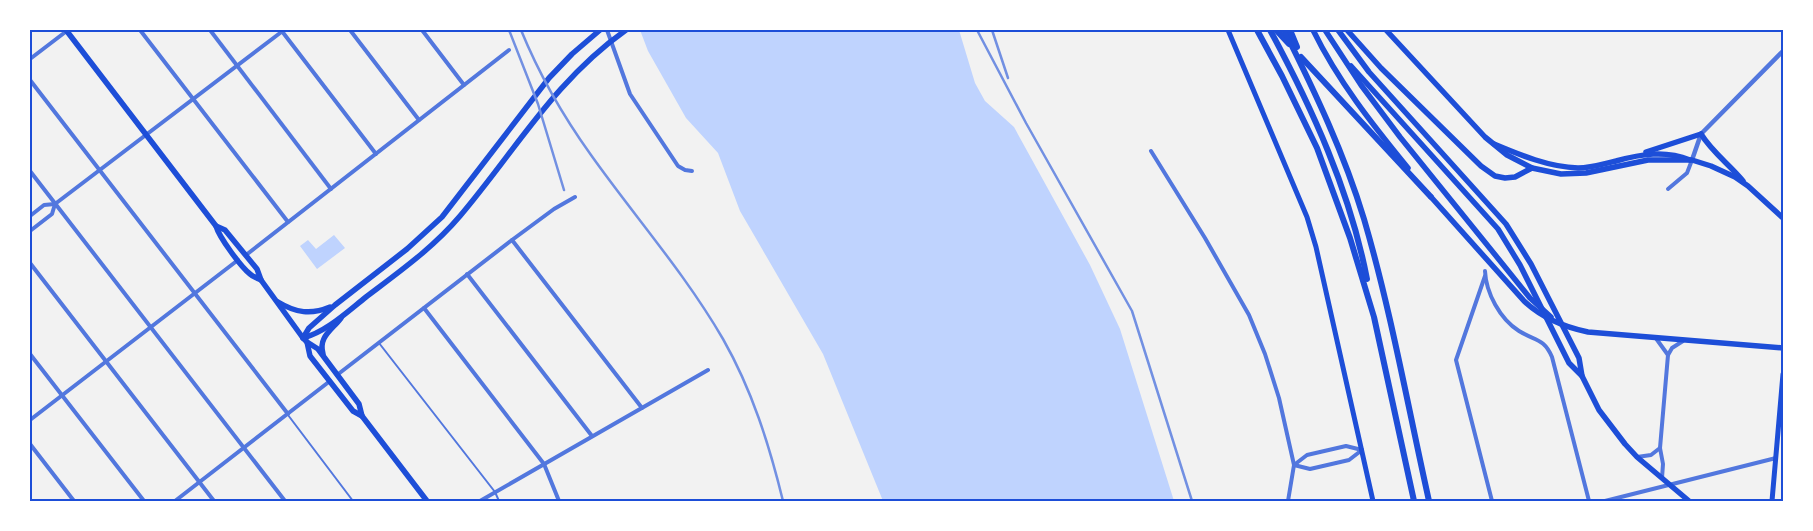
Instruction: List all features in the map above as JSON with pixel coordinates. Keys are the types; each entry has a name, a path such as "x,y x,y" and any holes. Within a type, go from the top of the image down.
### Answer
{"highway":[{"path":"1257,30 1306,123 1327,174 1363,277 1374,317"},
{"path":"1270,30 1292,71 1325,145 1347,204 1365,268 1414,501"},
{"path":"1276,30 1431,196"},
{"path":"1284,30 1314,90"},
{"path":"1290,30 1346,166 1373,253 1429,501"}],"main road":[{"path":"67,30 216,226 219,235 238,260 250,274 260,280"},
{"path":"362,416 353,411 310,356 305,340 309,328 430,229 452,206 549,78 572,54 600,30"},
{"path":"305,340 343,315 431,246 460,216 525,130 561,88 594,54 626,30"},
{"path":"1228,30 1307,217 1316,247 1373,501"},
{"path":"1313,30 1328,59 1354,101 1431,196 1531,307 1542,315 1571,328 1588,332 1783,348"},
{"path":"1325,30 1365,92 1417,160 1530,298 1557,322"},
{"path":"1338,30 1369,72 1496,211 1524,251 1572,345 1578,358 1582,376 1606,420 1637,457 1689,501"},
{"path":"1347,30 1381,68 1485,170 1495,176 1505,178 1515,176 1532,168"},
{"path":"1386,30 1391,33 1485,138 1512,158 1532,168 1561,174 1586,173 1648,160 1692,160"},
{"path":"1335,45 1362,79 1489,218 1514,253 1569,363 1582,376"},
{"path":"1494,144 1538,161 1578,168 1638,156 1701,134 1748,186 1783,218"},
{"path":"1638,156 1664,153 1676,154 1724,171 1748,186"},
{"path":"216,226 225,230 246,255 256,269 260,280 305,340 318,349 359,404 362,416 427,501"},
{"path":"274,298 287,307 306,313 335,305"},
{"path":"324,358 321,348 322,338 343,315"},
{"path":"1772,501 1783,374"}],"street":[{"path":"30,59 67,30"},
{"path":"140,30 288,222"},
{"path":"210,30 331,189"},
{"path":"350,30 420,120"},
{"path":"422,30 464,85"},
{"path":"607,30 630,94 678,166 692,171"},
{"path":"30,216 44,205 55,204 283,31 376,154"},
{"path":"246,255 509,50"},
{"path":"1668,189 1687,173 1701,134 1783,51"},
{"path":"30,80 288,414"},
{"path":"1151,151 1205,238 1248,315 1274,380 1294,465 1288,501"},
{"path":"30,171 285,501"},
{"path":"337,375 512,240 554,209 575,197"},
{"path":"30,231 52,214 55,204"},
{"path":"512,240 642,408"},
{"path":"30,420 238,260"},
{"path":"30,263 214,501"},
{"path":"1484,270 1493,301 1502,316 1514,327 1540,340 1548,348 1552,357 1589,501"},
{"path":"468,274 592,436"},
{"path":"1485,276 1456,360 1492,501"},
{"path":"424,308 544,464 559,501"},
{"path":"1655,337 1668,355"},
{"path":"1662,478 1663,464 1660,448 1668,355 1672,348 1684,339"},
{"path":"30,354 144,501"},
{"path":"480,501 708,370"},
{"path":"176,501 330,381"},
{"path":"30,444 74,501"},
{"path":"1294,465 1307,455 1346,446 1362,450"},
{"path":"1637,457 1651,455 1660,448"},
{"path":"1294,465 1310,469 1349,460 1362,450"},
{"path":"1605,501 1776,458"}],"lane":[{"path":"380,343 495,492 499,501"},
{"path":"288,414 353,501"}],"water":[{"path":"640,30 959,30 975,83 985,101 1014,127 1090,265 1120,329 1174,501 883,501 823,354 740,211 718,153 686,118 648,51"},
{"path":"334,235 345,248 317,269 300,246 308,240 316,249"}],"railway":[{"path":"509,30 538,104 564,190"},
{"path":"521,30 544,79 571,125 591,155 692,291 723,339 743,378 759,418 783,501"},
{"path":"977,30 1026,123 1132,311 1192,501"},
{"path":"992,30 1008,78"}]}
